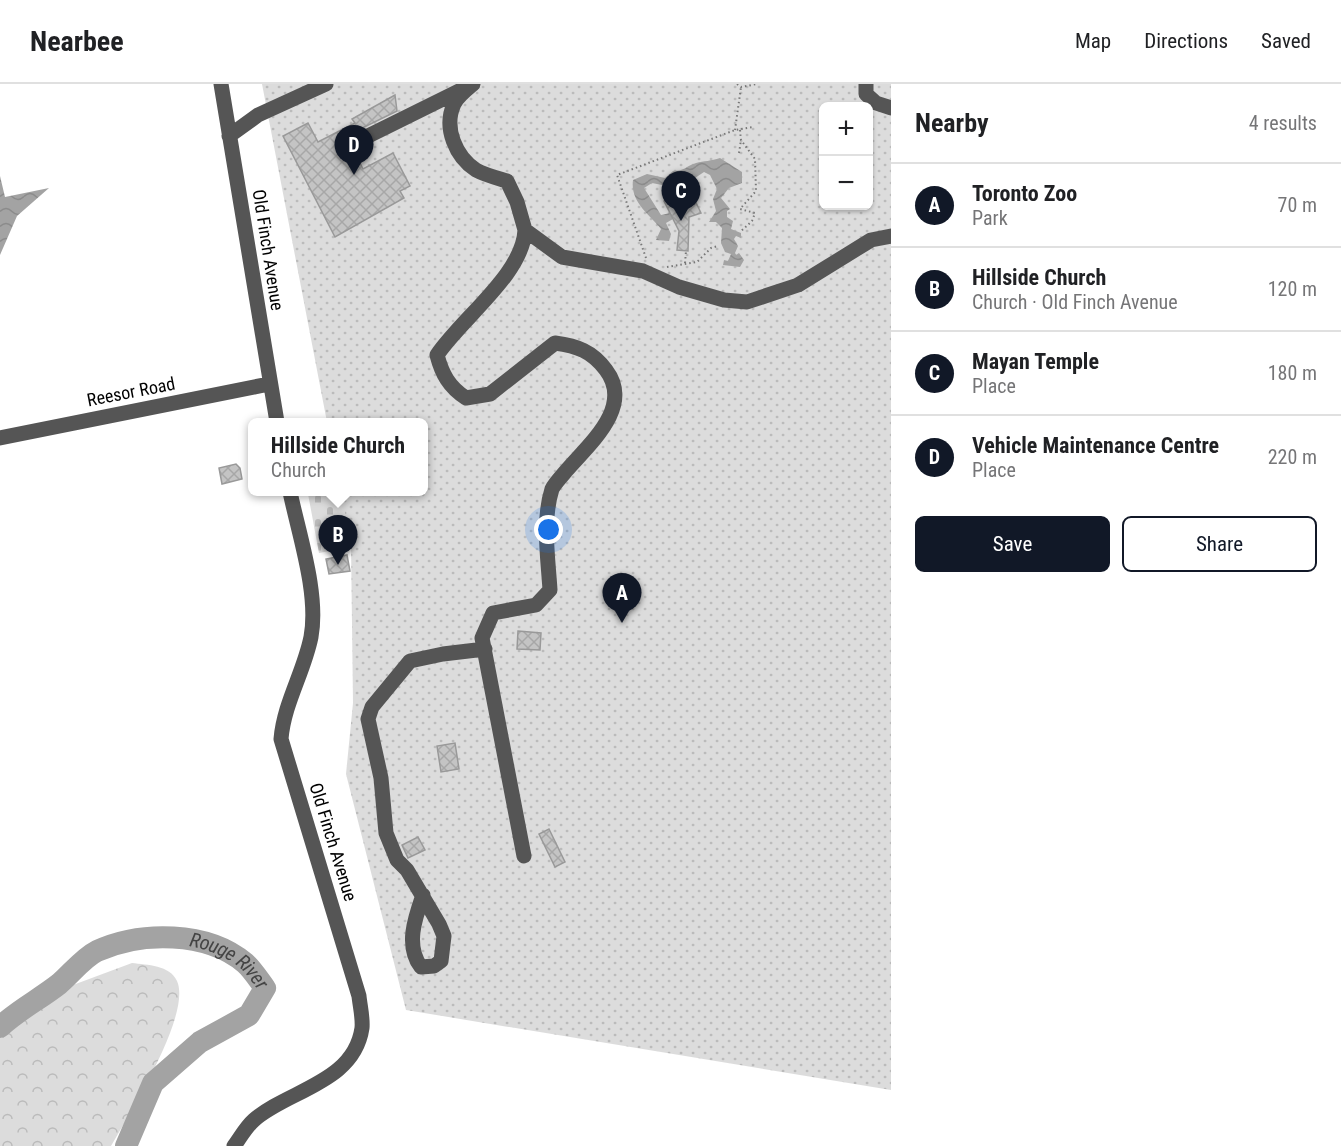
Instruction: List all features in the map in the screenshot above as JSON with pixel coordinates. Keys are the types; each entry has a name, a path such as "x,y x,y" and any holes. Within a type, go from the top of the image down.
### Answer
{"street":[{"name":"Old Finch Avenue","path":"221,84 276,418"},
{"path":"230,136 258,115 326,84"},
{"path":"360,140 469,84"},
{"path":"469,84 454,104 450,126 453,142 460,156 477,171 507,181 517,202 525,230 520,252 495,289 465,320 437,355 442,373 454,390 466,398 490,394 555,344 577,346 598,360 612,378 616,398 609,421 553,487 547,525 550,590 536,605 493,613 482,638 524,856"},
{"path":"866,84 866,94 876,103 891,108"},
{"path":"525,230 562,257 643,271 705,296 747,302 798,285 891,225"},
{"path":"871,240 891,237"},
{"name":"Reesor Road","path":"0,438 269,384"},
{"name":"Old Finch Avenue","path":"234,1146 253,1121 324,1080 345,1063 358,1045 362,1026 359,996 282,739 283,719 305,661 314,612 292,496"},
{"path":"423,895 390,847 386,833 381,778 368,719 372,706 410,662 443,654 485,649"}],"path":[{"path":"735,130 739,85 756,84"},
{"path":"646,258 617,175 735,130 753,127"},
{"path":"739,153 740,129"},
{"path":"740,232 752,221 755,213 740,208 756,191 755,159 741,140"},
{"path":"664,267 697,262 711,248 718,246"},
{"path":"685,263 686,250"}],"green space":[{"path":"262,84 891,84 891,1090 406,1010 346,774 353,703 351,544 342,496 428,496 428,418 326,418"},
{"path":"308,496 372,496 381,541 319,553"},
{"path":"132,963 158,967 169,972 177,981 179,996 176,1016 167,1040 144,1089 111,1146 0,1146 0,1029 73,985"}],"water":[{"path":"720,158 742,172 742,183 729,188 721,198 730,209 727,211 727,217 733,221 731,229 741,233 741,238 736,236 734,239 738,246 735,253 736,255 739,253 744,260 740,267 723,265 724,260 728,261 731,254 725,252 721,243 722,228 716,222 709,222 716,211 713,199 717,189 710,175 704,172 692,180 678,177 667,186 652,183 644,188 661,215 670,213 673,219 666,223 671,234 669,241 656,240 661,229 641,207 634,195 633,180 647,174 665,178 673,171"},
{"path":"0,176 5,197 49,188 17,216 0,255"}],"building":[{"path":"395,95 397,111 356,131 349,141 363,169 393,153 410,186 400,191 404,198 335,237 283,136 308,123 318,142 355,123 352,119"},
{"path":"689,188 701,213 689,217 688,251 677,250 679,231 664,201"},
{"path":"236,464 240,468 242,479 222,484 219,468"},
{"path":"347,555 350,571 329,574 326,559"},
{"path":"518,631 541,633 540,650 517,649"},
{"path":"455,743 459,769 441,772 437,746"},
{"path":"549,829 565,862 555,867 539,834"},
{"path":"418,837 425,850 408,858 402,845"}],"waterway":[{"name":"Rouge River","path":"0,1027 59,984 92,954 114,944 153,938 193,940 230,952 248,965 265,988 249,1015 200,1042 153,1083 126,1146"}],"place":[{"name":"Vehicle Maintenance Centre","path":"354,175"},
{"name":"Mayan Temple","path":"681,221"},
{"name":"Hillside Church","path":"338,565"},
{"name":"Toronto Zoo","path":"622,623"}]}
